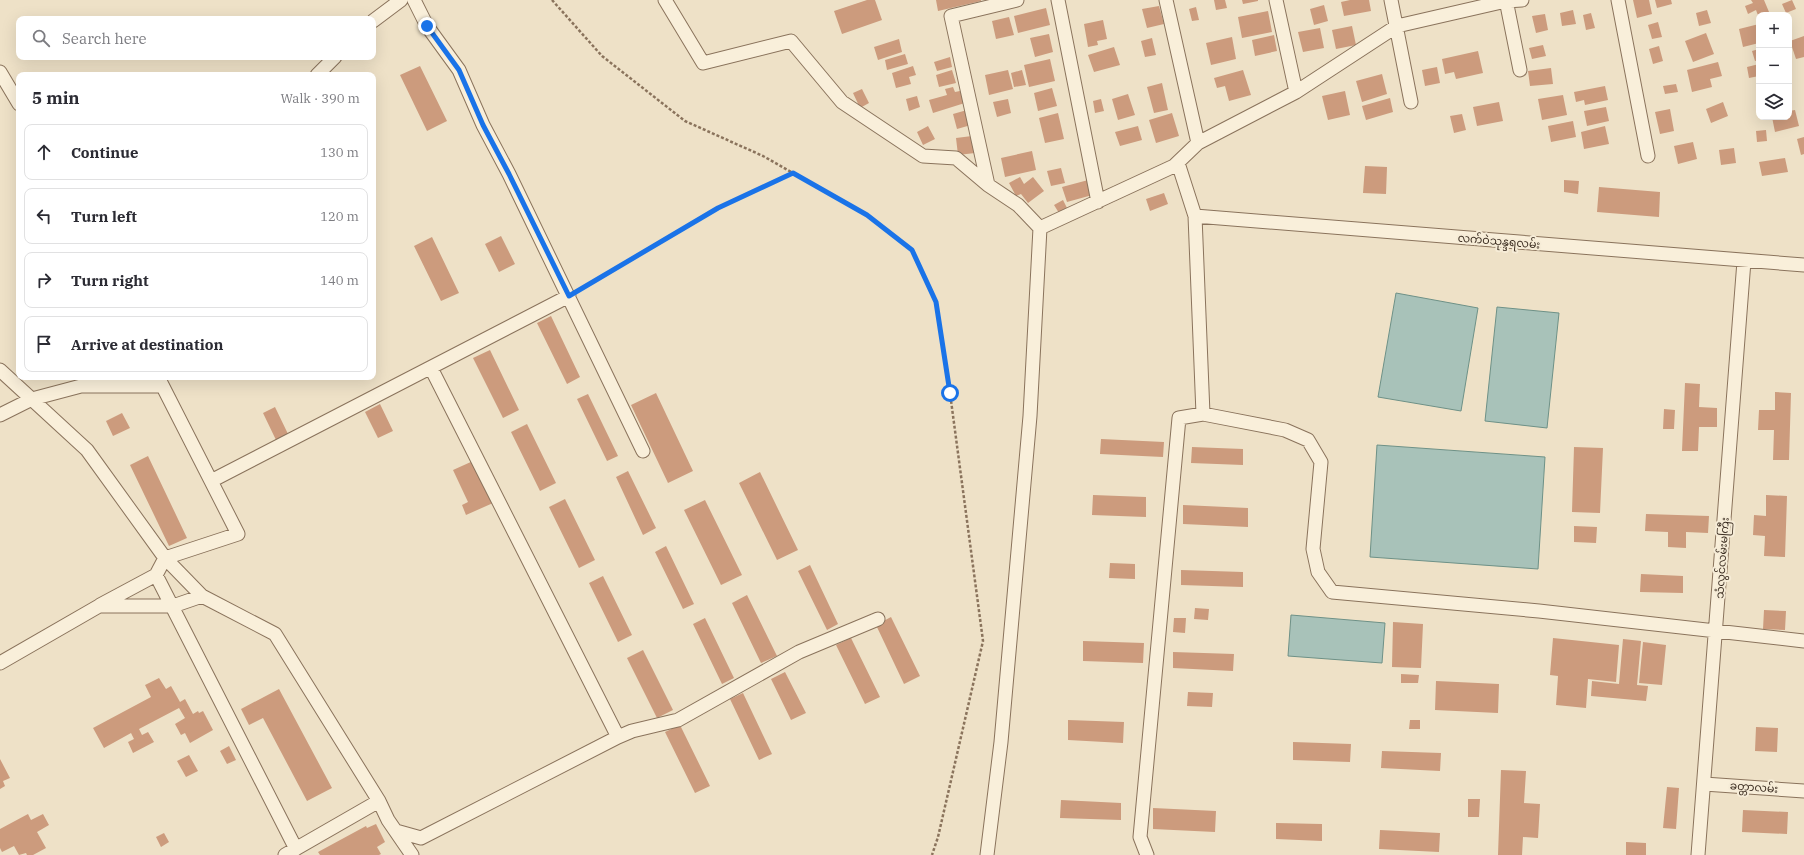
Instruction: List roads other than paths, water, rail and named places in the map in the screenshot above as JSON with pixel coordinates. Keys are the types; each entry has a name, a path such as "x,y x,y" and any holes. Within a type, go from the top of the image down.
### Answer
{"street":[{"path":"376,19 401,0"},
{"path":"414,0 427,26 459,70 483,125 509,174 569,296 643,451"},
{"path":"664,0 703,63 791,40 842,102 923,156 956,158 988,185 1018,205 1040,228 1030,416 1001,742 987,855"},
{"path":"988,185 951,16 1017,0"},
{"path":"1058,0 1098,202"},
{"path":"1166,0 1198,143"},
{"path":"1276,0 1296,92"},
{"path":"1391,0 1411,102"},
{"path":"1040,228 1174,166 1198,143 1296,92 1397,26 1506,1 1522,0"},
{"path":"1618,0 1648,156"},
{"path":"1506,1 1520,70"},
{"path":"320,72 332,60"},
{"path":"0,72 16,99"},
{"path":"1178,163 1194,216 1203,414"},
{"name":"လက်ဝဲသုန္ဒရလမ်း","path":"1194,216 1804,265"},
{"name":"သံလွင်လမ်းမကြီး","path":"1698,855 1744,261"},
{"path":"211,482 569,296"},
{"path":"431,368 618,737"},
{"path":"0,370 87,450 165,558 202,596 275,634 412,855"},
{"path":"0,415 32,399 81,386 160,382 238,534 165,558 156,575 0,662"},
{"path":"1147,855 1140,837 1179,418 1203,414 1285,430 1308,440 1320,462 1313,549 1318,572 1332,592 1539,611 1804,641"},
{"path":"156,575 173,606 291,852 379,801"},
{"path":"99,606 173,606 202,596"},
{"path":"396,831 421,838 618,737 632,731 678,720 799,652 878,619"},
{"name":"ခတ္တာလမ်း","path":"1704,784 1804,791"}],"water":[{"path":"1396,293 1478,308 1461,411 1378,397"},
{"path":"1497,307 1559,313 1547,428 1485,421"},
{"path":"1377,445 1545,457 1538,569 1370,557"},
{"path":"1291,615 1385,623 1382,663 1288,656"}]}
